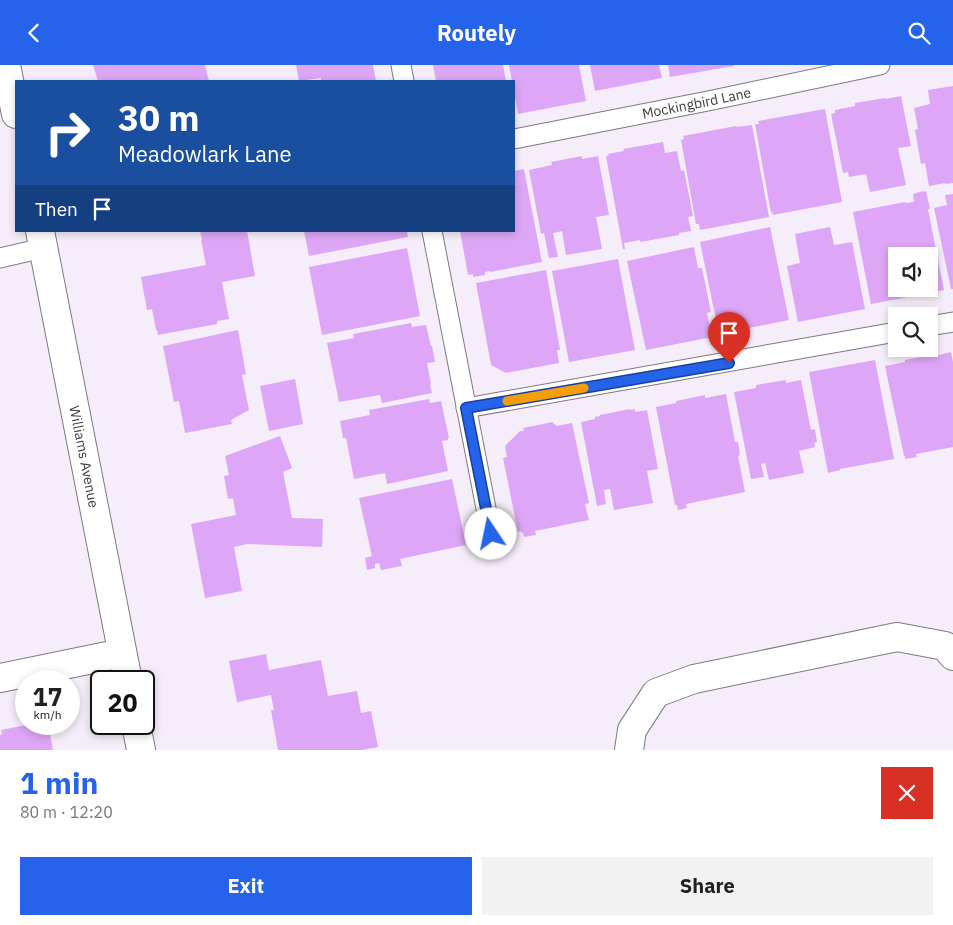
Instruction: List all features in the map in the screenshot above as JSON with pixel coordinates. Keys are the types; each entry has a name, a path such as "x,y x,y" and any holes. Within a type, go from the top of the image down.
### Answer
{"street":[{"path":"6,65 15,109"},
{"name":"Williams Avenue","path":"41,240 126,670"},
{"path":"629,750 632,729 656,693 694,679 896,637 945,646 953,656"},
{"path":"0,678 122,653"},
{"path":"138,735 141,750"}],"lane":[{"path":"401,65 404,80"},
{"name":"Mockingbird Lane","path":"515,139 880,65"},
{"path":"432,232 491,534"},
{"path":"0,258 41,240"},
{"path":"938,324 953,322"},
{"path":"466,408 888,333"}],"building":[{"path":"93,65 205,65 209,80 98,80"},
{"path":"296,65 373,65 376,80 321,80 321,78 299,80"},
{"path":"433,65 503,65 506,80 436,80"},
{"path":"509,65 579,65 586,101 518,114 515,98 515,80 512,80"},
{"path":"590,65 659,65 662,78 595,91"},
{"path":"668,65 734,65 734,66 670,77"},
{"path":"953,86 953,183 929,186 925,163 921,164 915,130 918,129 914,108 930,104 928,90"},
{"path":"901,96 911,146 898,148 906,185 870,192 866,174 849,177 848,172 843,173 831,114 835,113 835,110 855,106 855,103"},
{"path":"825,109 842,202 773,215 771,213 755,124 759,124 758,121"},
{"path":"752,125 769,217 700,230 699,224 696,224 681,140 684,139 683,136 736,126"},
{"path":"663,142 665,153 677,151 681,171 684,170 693,216 688,217 691,231 640,242 640,240 624,243 625,249 623,249 606,156 624,151 623,149"},
{"path":"582,156 582,159 598,156 609,215 596,217 602,249 566,255 562,231 553,233 558,257 549,258 544,233 541,234 529,170 552,165 551,162"},
{"path":"524,169 542,262 485,272 485,275 473,277 473,274 468,275 460,232 515,232 515,171"},
{"path":"926,191 936,247 888,247 888,297 908,297 871,304 853,212 914,202 913,194"},
{"path":"953,194 953,289 951,289 934,208 947,205 945,195"},
{"path":"770,227 789,320 719,334 700,242"},
{"path":"830,227 834,245 852,242 865,309 798,322 787,266 800,263 795,234"},
{"path":"200,232 247,232 255,276 222,282 229,319 217,321 217,324 158,335 152,309 147,310 141,277 206,265"},
{"path":"304,232 407,232 408,237 309,256"},
{"path":"694,247 698,268 702,268 711,312 707,313 712,337 646,350 627,261"},
{"path":"407,248 420,316 322,335 309,267"},
{"path":"618,259 635,350 569,362 552,271"},
{"path":"938,260 944,290 938,291"},
{"path":"546,270 560,350 557,350 559,363 506,373 491,365 476,283"},
{"path":"411,323 412,327 426,325 435,362 427,363 432,393 382,403 380,395 339,402 327,343 354,338 353,334"},
{"path":"238,330 246,374 242,375 249,410 231,420 232,424 185,433 179,401 174,402 163,346"},
{"path":"951,352 953,362 953,447 916,454 917,457 905,459 885,366 905,362 905,360 920,357 938,357 938,355"},
{"path":"875,360 894,459 828,473 809,372"},
{"path":"295,379 303,424 269,431 260,386"},
{"path":"786,380 786,383 801,380 811,430 815,429 817,442 814,443 815,447 799,451 804,473 769,480 765,463 761,464 764,477 751,479 734,392 756,388 756,385"},
{"path":"726,394 735,442 738,442 740,455 738,456 745,492 686,504 687,508 678,510 677,505 675,505 656,407 705,395 705,398"},
{"path":"429,399 430,403 441,401 449,438 442,441 448,471 387,484 385,473 354,479 346,438 343,438 340,421 370,415 369,410"},
{"path":"635,409 635,412 647,410 658,469 647,471 653,503 614,510 610,489 604,490 606,504 597,506 581,422 595,419 595,417 600,415"},
{"path":"553,422 556,426 572,423 589,503 585,504 589,520 535,531 536,535 524,537 521,531 518,532 503,458 507,457 505,446 520,431 524,431 523,428"},
{"path":"280,436 292,468 283,472 292,518 323,519 322,547 247,544 234,547 242,591 205,598 191,524 236,515 233,498 228,499 224,476 229,475 225,456"},
{"path":"452,479 466,545 400,559 402,566 381,570 379,563 375,564 375,568 367,570 365,558 372,556 359,498"},
{"path":"266,654 269,670 321,660 328,696 357,691 361,713 371,711 378,747 362,750 278,750 271,710 274,710 271,695 237,702 229,661"},
{"path":"15,727 15,735 50,735 53,750 0,750 1,730"}],"slow traffic":[{"path":"507,401 584,388"}],"route":[{"path":"491,534 466,408 729,363"}]}
